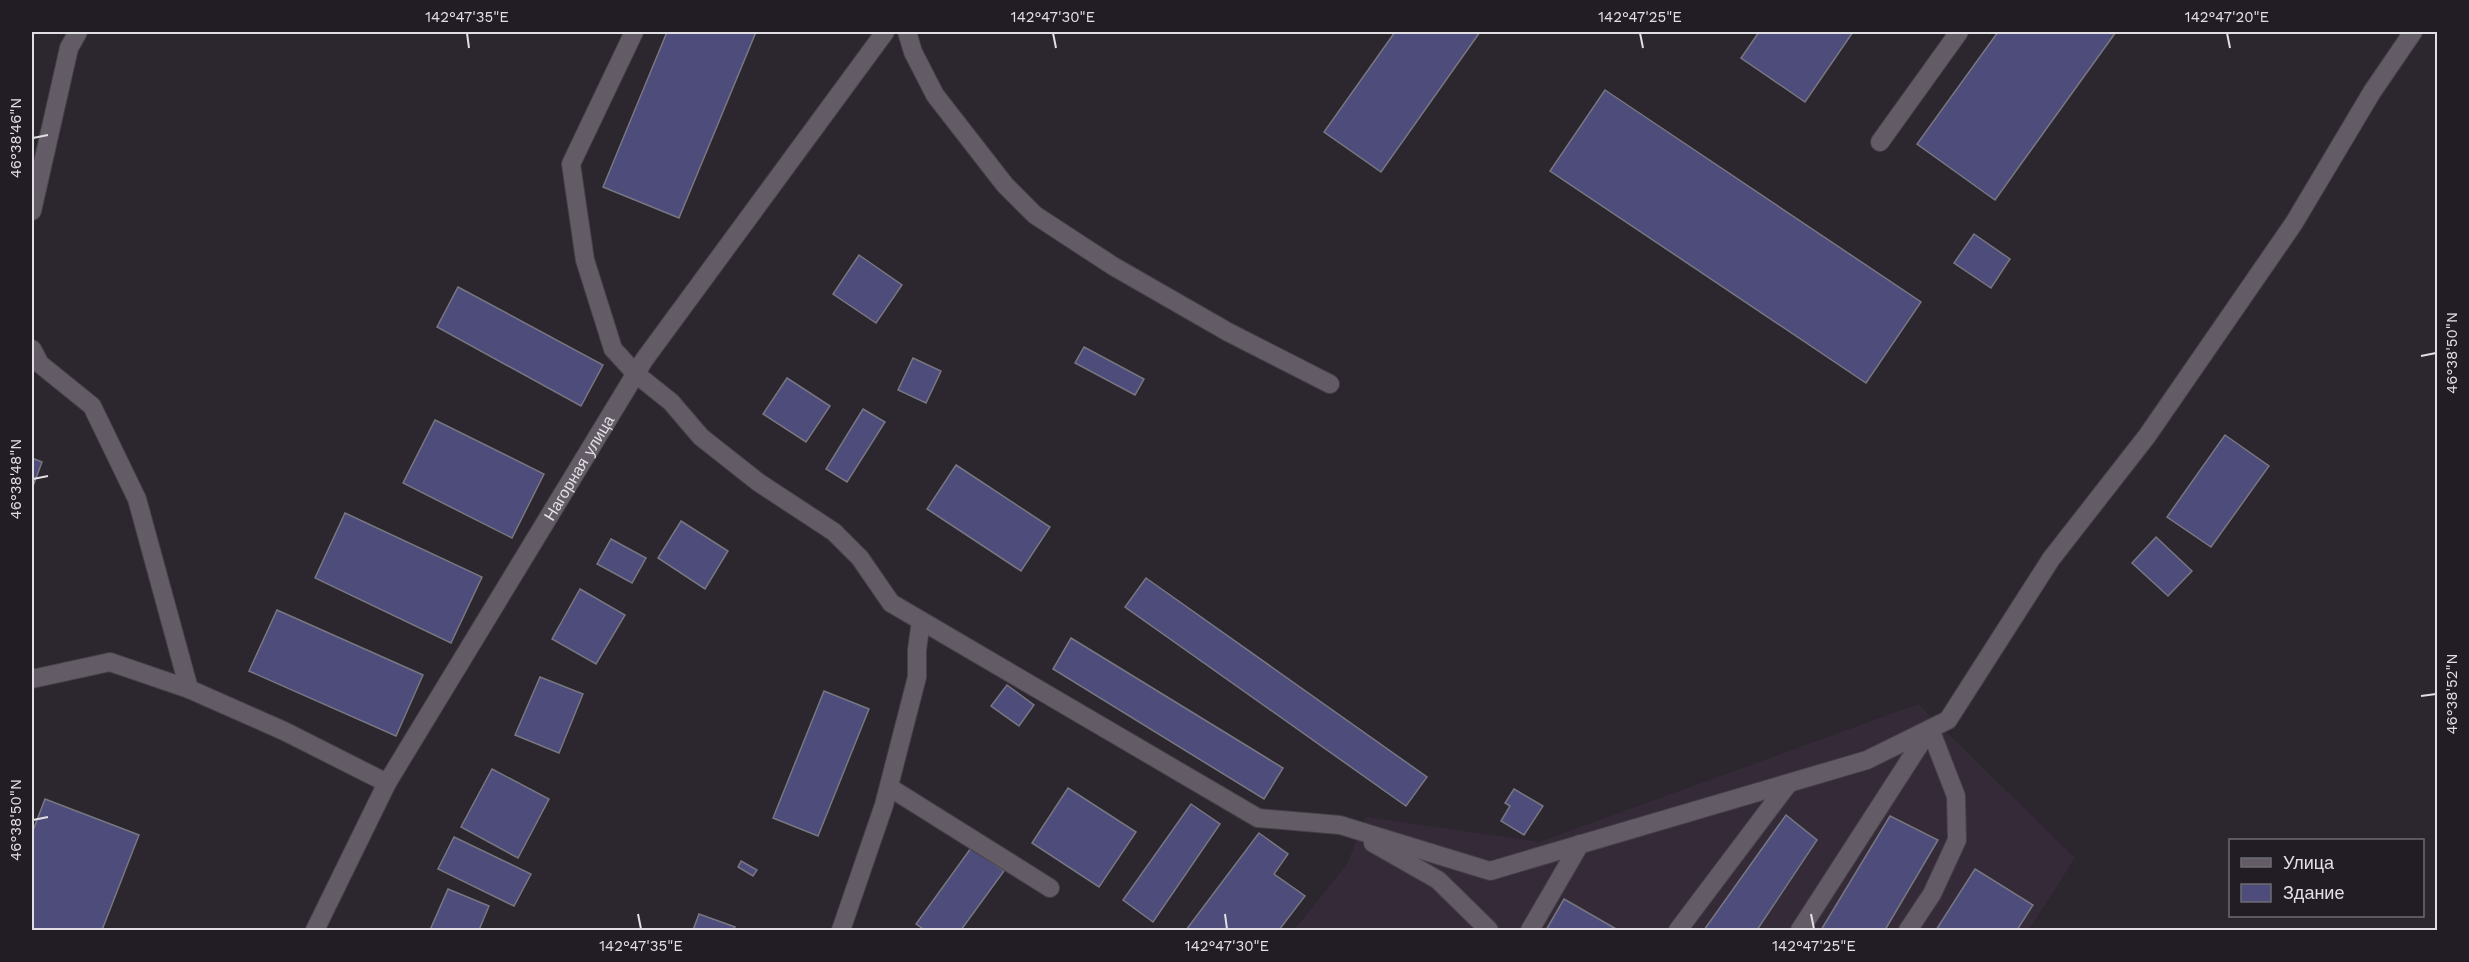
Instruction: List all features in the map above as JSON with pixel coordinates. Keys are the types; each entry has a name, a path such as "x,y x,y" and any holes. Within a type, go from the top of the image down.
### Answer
{"street":[{"path":"32,211 69,48 78,32"},
{"path":"634,32 571,164 585,260 613,349 636,374 671,402 709,444 758,482 834,531 860,558 891,603 1258,818 1340,825 1490,871 1867,760 1948,720 2051,559 2147,436 2294,223 2372,92 2414,32"},
{"name":"Нагорная улица","path":"315,930 387,783 636,374 885,32"},
{"path":"907,32 913,52 935,95 1005,186 1035,214 1113,266 1209,321 1330,384"},
{"path":"1880,142 1959,32"},
{"path":"32,349 40,364 92,406 137,499 189,689"},
{"path":"841,930 889,786 917,677 917,650 921,621"},
{"path":"32,679 110,662 189,689 284,731 387,783"},
{"path":"1800,930 1930,729"},
{"path":"1908,930 1932,894 1956,840 1956,796 1930,729"},
{"path":"1678,930 1788,784"},
{"path":"889,786 1050,888"},
{"path":"1340,825 1438,880 1489,930"},
{"path":"1530,930 1580,844"}],"shaded area":[{"path":"1918,704 2075,858 2029,930 1294,930 1347,864 1366,817 1539,842"}],"building":[{"path":"667,32 756,32 679,218 603,187"},
{"path":"1395,32 1480,32 1381,172 1324,132"},
{"path":"1759,32 1853,32 1805,102 1741,58"},
{"path":"1998,32 2116,32 1995,200 1917,144"},
{"path":"1605,90 1921,302 1866,383 1550,171"},
{"path":"1974,234 2010,259 1991,288 1954,263"},
{"path":"859,255 902,285 876,323 833,294"},
{"path":"458,287 603,365 581,406 437,327"},
{"path":"1084,347 1144,379 1135,395 1075,363"},
{"path":"913,358 941,371 926,403 898,390"},
{"path":"787,378 830,406 806,442 763,414"},
{"path":"863,409 885,422 847,482 826,469"},
{"path":"435,420 544,474 512,538 403,483"},
{"path":"2225,435 2269,466 2211,547 2167,517"},
{"path":"32,458 42,462 32,489"},
{"path":"956,465 1050,527 1021,571 927,509"},
{"path":"345,513 482,577 451,643 315,578"},
{"path":"681,521 728,551 705,589 658,558"},
{"path":"2156,537 2192,571 2168,596 2132,563"},
{"path":"611,539 646,558 632,583 597,564"},
{"path":"1146,578 1427,777 1406,806 1125,607"},
{"path":"580,589 625,615 596,664 552,639"},
{"path":"277,610 423,675 396,736 249,671"},
{"path":"1071,638 1283,768 1264,799 1053,669"},
{"path":"540,677 583,694 559,753 515,735"},
{"path":"1007,685 1034,705 1019,726 991,706"},
{"path":"824,691 869,709 818,836 773,818"},
{"path":"492,769 549,799 518,858 461,827"},
{"path":"1068,788 1136,832 1099,887 1032,843"},
{"path":"1514,789 1543,806 1524,835 1501,821 1510,806 1505,803"},
{"path":"45,799 139,835 102,930 32,930 32,833"},
{"path":"1191,804 1220,824 1153,922 1123,900"},
{"path":"1786,815 1817,840 1757,930 1704,930"},
{"path":"1890,816 1938,840 1885,930 1821,930"},
{"path":"1259,833 1288,854 1274,874 1305,896 1279,930 1186,930"},
{"path":"454,837 531,874 514,906 438,869"},
{"path":"971,848 1004,871 961,930 925,930 916,924"},
{"path":"741,861 757,870 753,876 738,867"},
{"path":"1975,869 2033,905 2017,930 1936,930"},
{"path":"448,889 489,906 479,930 430,930"},
{"path":"1564,899 1618,930 1546,930"},
{"path":"699,914 735,927 733,930 693,930"}]}
